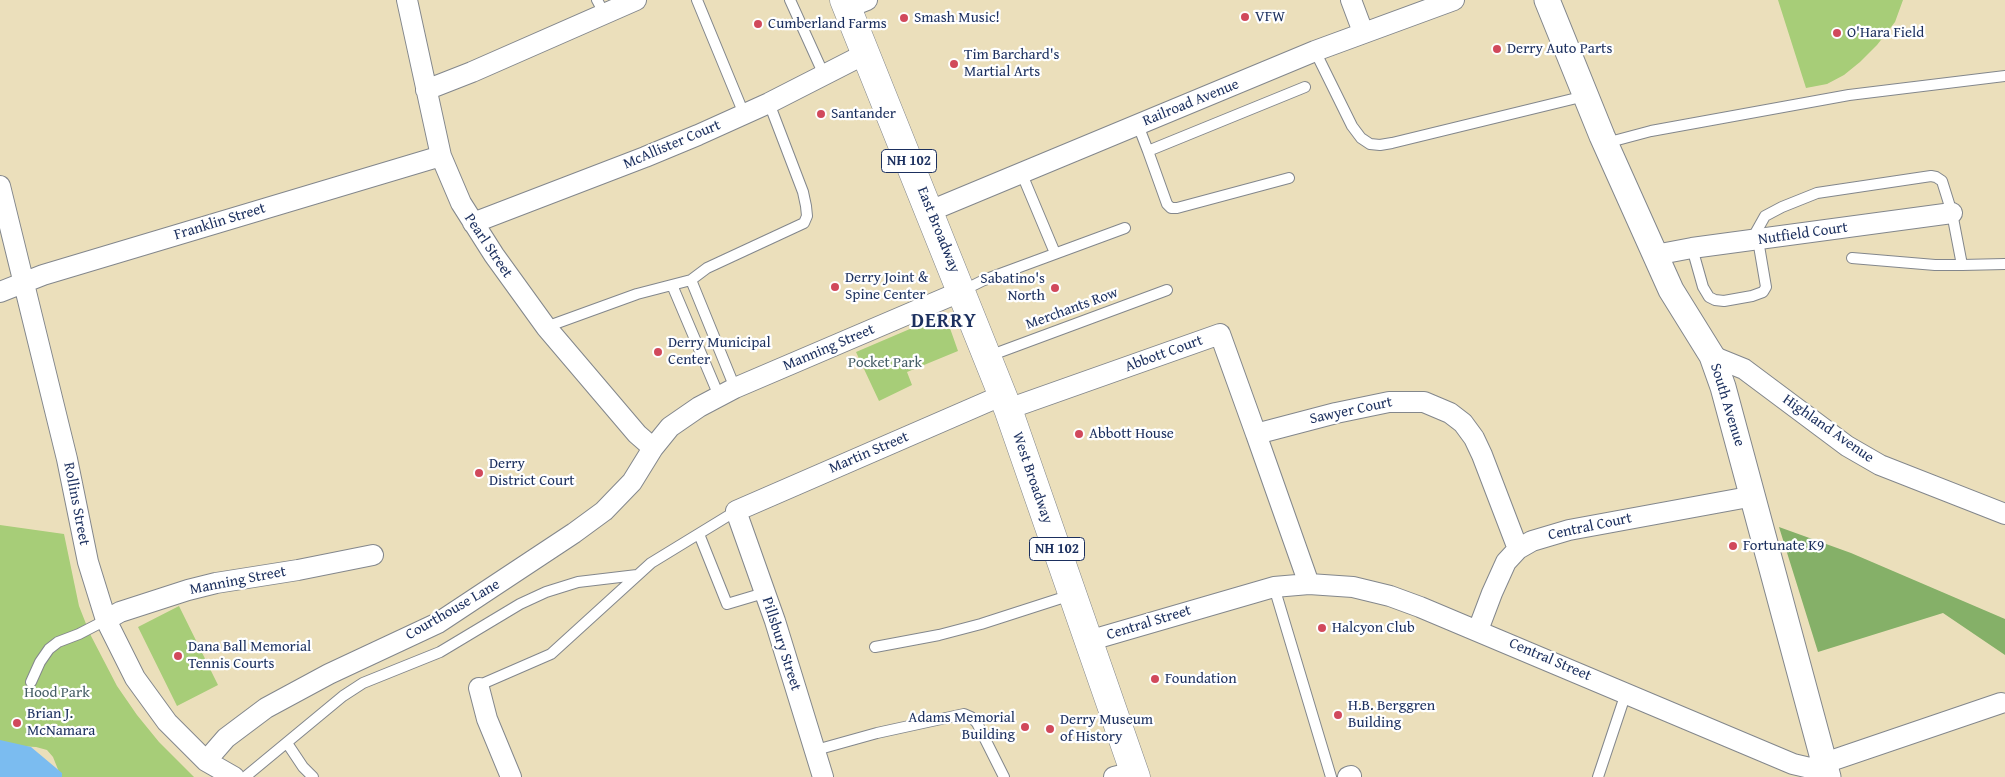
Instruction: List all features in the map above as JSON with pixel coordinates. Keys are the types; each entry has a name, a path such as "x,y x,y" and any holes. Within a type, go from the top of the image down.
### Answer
{"main road":[{"name":"East Broadway","path":"853,3 865,54 974,322"},
{"name":"West Broadway","path":"974,322 1006,402 1088,641 1128,775"}],"street":[{"name":"Pearl Street","path":"407,0 441,156 461,203 494,255 546,327 637,434 653,448"},
{"path":"426,90 472,72 601,7 636,0"},
{"path":"1351,0 1363,32"},
{"name":"Railroad Avenue","path":"930,211 1315,51 1454,0"},
{"name":"South Avenue","path":"1547,0 1605,144 1671,290 1712,356 1723,387 1754,496 1827,770"},
{"name":"McAllister Court","path":"473,223 645,157 769,103 865,54"},
{"name":"Franklin Street","path":"0,292 43,275 441,156"},
{"name":"Rollins Street","path":"0,186 67,459 88,562 106,620 136,678 180,736 206,761 234,777"},
{"name":"Nutfield Court","path":"1655,255 1692,248 1952,213"},
{"name":"Manning Street","path":"653,448 670,427 699,407 727,392 962,291"},
{"name":"Abbott Court","path":"1006,402 1148,361 1220,334 1256,434"},
{"name":"Highland Avenue","path":"1712,356 1744,369 1847,446 1880,465 2005,514"},
{"name":"Martin Street","path":"736,511 1006,402"},
{"name":"Sawyer Court","path":"1256,434 1336,413 1389,402 1424,402 1437,406 1463,423 1474,438 1518,549"},
{"path":"1256,434 1309,584"},
{"name":"Courthouse Lane","path":"206,761 226,738 266,708 329,674 438,623 574,533 604,511 632,482 653,448"},
{"name":"Central Court","path":"1478,630 1506,562 1518,549 1532,541 1569,530 1754,496"},
{"name":"Pillsbury Street","path":"736,511 816,750 823,777"},
{"name":"Manning Street","path":"106,620 120,612 216,583 374,556"},
{"name":"Central Street","path":"1088,641 1274,587 1309,584 1353,587 1382,594 1478,630 1802,767 1827,770 2001,703"},
{"path":"478,688 487,719 511,777"}],"lane":[{"path":"697,0 744,114"},
{"path":"790,0 824,75"},
{"path":"1315,51 1352,126 1370,144 1392,143 1585,96"},
{"path":"1605,144 1651,131 1849,96 2005,76"},
{"path":"1148,151 1305,87"},
{"path":"546,327 637,294 691,280 707,268 804,223 807,216 803,192 769,103"},
{"path":"1138,125 1166,204 1171,208 1289,178"},
{"path":"1021,172 1055,254"},
{"path":"1692,248 1703,287 1709,297 1724,301 1752,296 1763,292 1766,287 1754,241 1765,216 1817,193 1931,176 1942,181 1952,213 1962,265"},
{"path":"962,291 984,280 1125,228"},
{"path":"1852,258 1935,265 2005,264"},
{"path":"691,280 727,392"},
{"path":"672,284 727,392"},
{"name":"Merchants Row","path":"988,356 1167,290"},
{"path":"478,688 482,684 551,654 664,555 736,511"},
{"path":"699,534 727,604 764,593"},
{"path":"244,777 342,696 362,683 440,652 520,604 546,592 578,582 638,576"},
{"path":"1274,587 1331,777"},
{"path":"874,647 948,633 1072,594"},
{"path":"31,682 40,662 49,649 58,642 106,620"},
{"path":"1598,777 1626,693"},
{"path":"816,750 877,733 964,714 971,717 977,724 1004,777"},
{"path":"287,743 303,767 313,777"}],"green space":[{"name":"O'Hara Field","path":"1778,0 1903,0 1895,22 1877,45 1860,62 1844,75 1827,84 1806,88"},
{"name":"Pocket Park","path":"945,314 958,351 907,372 912,385 879,401 856,352"},
{"name":"Hood Park","path":"0,525 64,534 79,606 90,634 117,686 159,742 194,777 61,777 53,757 47,750 36,747 0,745"},
{"path":"1779,527 1851,553 2005,619 2005,655 1943,613 1818,652"},
{"name":"Dana Ball Memorial Tennis Courts","path":"179,606 218,685 177,706 138,627"}],"water":[{"path":"0,740 31,747 62,773 62,777 0,777"}],"place":[{"name":"VFW","path":"1245,17"},
{"name":"Smash Music!","path":"904,18"},
{"name":"Cumberland Farms","path":"758,24"},
{"name":"O'Hara Field","path":"1837,33"},
{"name":"Derry Auto Parts","path":"1497,49"},
{"name":"Tim Barchard's Martial Arts","path":"954,64"},
{"name":"Santander","path":"821,114"},
{"name":"Derry Joint & Spine Center","path":"835,287"},
{"name":"Sabatino's North","path":"1055,288"},
{"name":"Derry Municipal Center","path":"658,352"},
{"name":"Abbott House","path":"1079,434"},
{"name":"Derry District Court","path":"479,473"},
{"name":"Fortunate K9","path":"1733,546"},
{"name":"Halcyon Club","path":"1322,628"},
{"name":"Dana Ball Memorial Tennis Courts","path":"178,656"},
{"name":"Foundation","path":"1155,679"},
{"name":"H.B. Berggren Building","path":"1338,715"},
{"name":"Brian J. McNamara","path":"17,723"},
{"name":"Adams Memorial Building","path":"1025,727"},
{"name":"Derry Museum of History","path":"1050,729"}],"district":[{"name":"DERRY","path":"944,322"}]}
